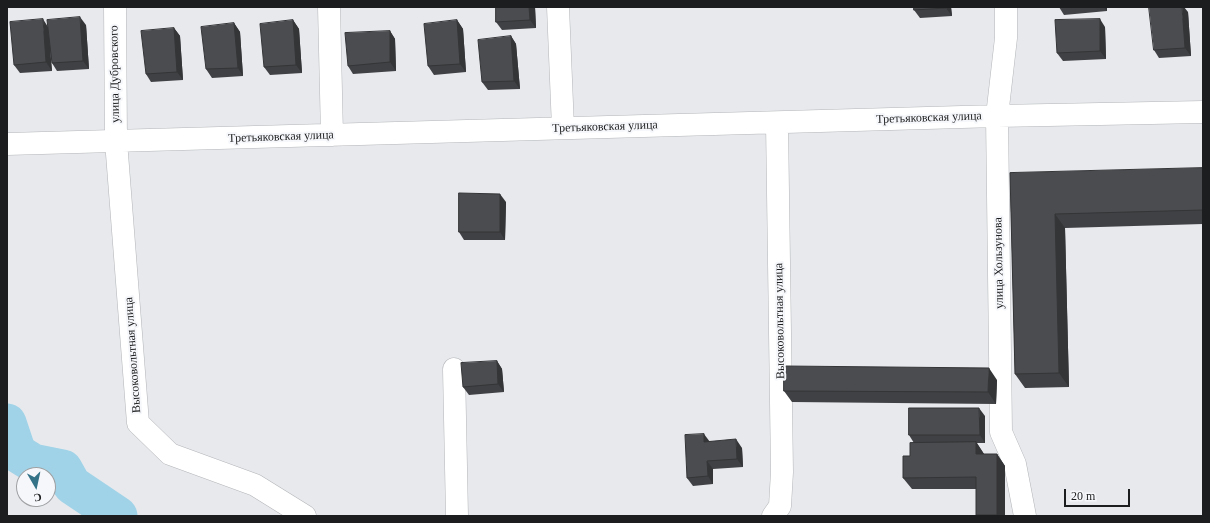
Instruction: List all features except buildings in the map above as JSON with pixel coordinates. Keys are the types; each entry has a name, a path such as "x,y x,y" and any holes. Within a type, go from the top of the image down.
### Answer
{"street":[{"name":"улица Дубровского","path":"115,7 116,141"},
{"path":"329,7 332,135"},
{"path":"558,7 563,128"},
{"name":"улица Хользунова","path":"1006,7 1006,38 997,116 1001,432 1015,464 1025,516"},
{"name":"Третьяковская улица","path":"7,144 997,116 1203,112"},
{"name":"Высоковольтная улица","path":"773,516 780,506 782,472 776,122"},
{"name":"Высоковольтная улица","path":"116,141 138,423 170,454 255,485 305,516"},
{"path":"454,369 457,516"}],"waterway":[{"path":"7,423 17,453 33,463 63,469 72,485 118,516"}]}
